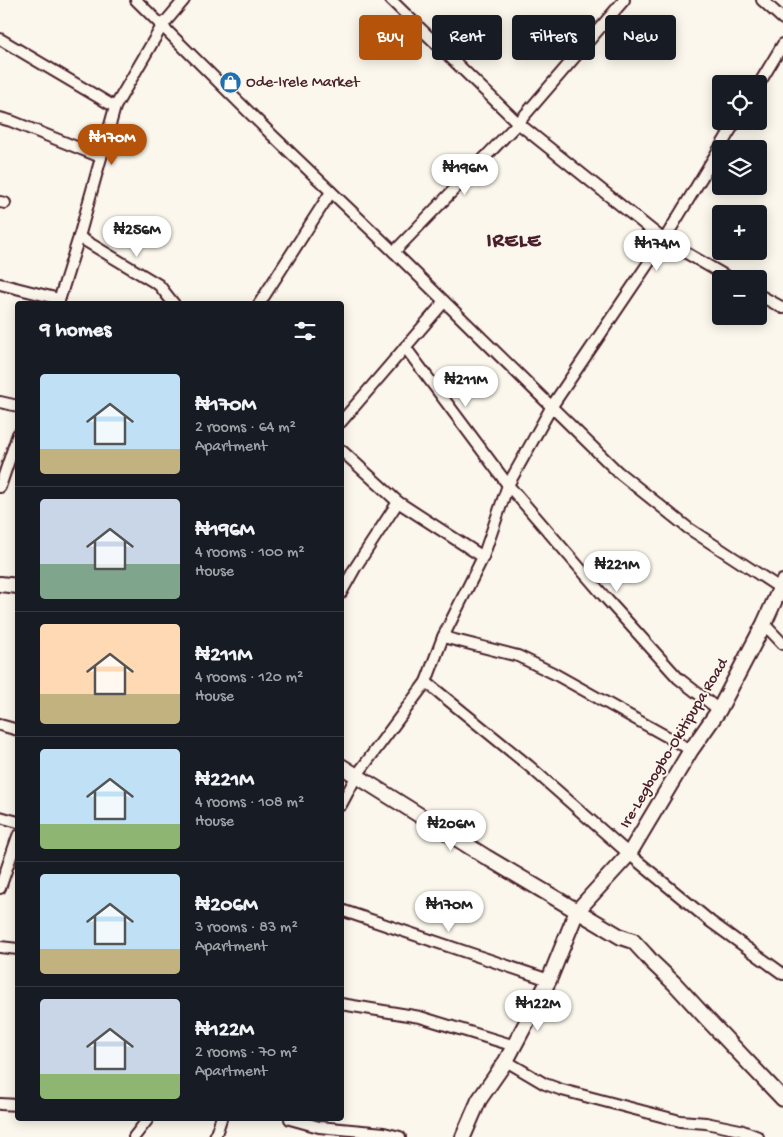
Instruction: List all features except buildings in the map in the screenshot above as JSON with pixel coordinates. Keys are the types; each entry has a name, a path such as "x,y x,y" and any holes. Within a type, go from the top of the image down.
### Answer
{"street":[{"path":"136,0 618,472 688,528 782,586"},
{"path":"0,284 58,301 79,237 115,107 162,26 184,0"},
{"path":"391,0 518,123 664,240 716,270"},
{"path":"394,252 518,123 624,0"},
{"path":"762,0 783,19"},
{"path":"0,39 90,90 115,107"},
{"path":"764,75 783,44"},
{"path":"0,118 101,157"},
{"path":"344,799 357,775 426,682 443,637 483,557 508,485 552,406 664,240 731,130"},
{"path":"261,301 331,192"},
{"path":"79,237 159,285 172,301"},
{"path":"767,299 783,308"},
{"path":"344,418 444,302"},
{"path":"405,347 508,485 603,595 678,678 719,710"},
{"path":"0,402 15,405"},
{"path":"0,487 15,443"},
{"path":"344,453 398,502 483,557"},
{"path":"344,588 398,502"},
{"path":"0,584 15,586"},
{"name":"Ire-Legbogbo-Okitipupa Road","path":"577,911 629,854 692,750 719,710 782,586"},
{"path":"764,624 783,644"},
{"path":"443,637 518,656 553,673 692,750"},
{"path":"426,682 529,766 629,854 712,922 783,974"},
{"path":"0,725 15,729"},
{"path":"344,768 486,857 632,942 675,984 783,1098"},
{"path":"0,818 15,821"},
{"path":"0,888 15,845"},
{"path":"344,911 549,980"},
{"path":"463,1137 479,1100 506,1062 549,980 577,911"},
{"path":"0,947 15,949"},
{"path":"344,1004 420,1017 514,1046"},
{"path":"506,1062 545,1084 570,1093 680,1121 706,1123 740,1130 758,1137"},
{"path":"0,1104 15,1104"},
{"path":"134,1137 146,1121"},
{"path":"215,1137 220,1121"},
{"path":"298,1121 319,1126 384,1133 400,1137"}],"place":[{"name":"Ode-Irele Market","path":"230,83"}],"district":[{"name":"IRELE","path":"514,242"}]}
